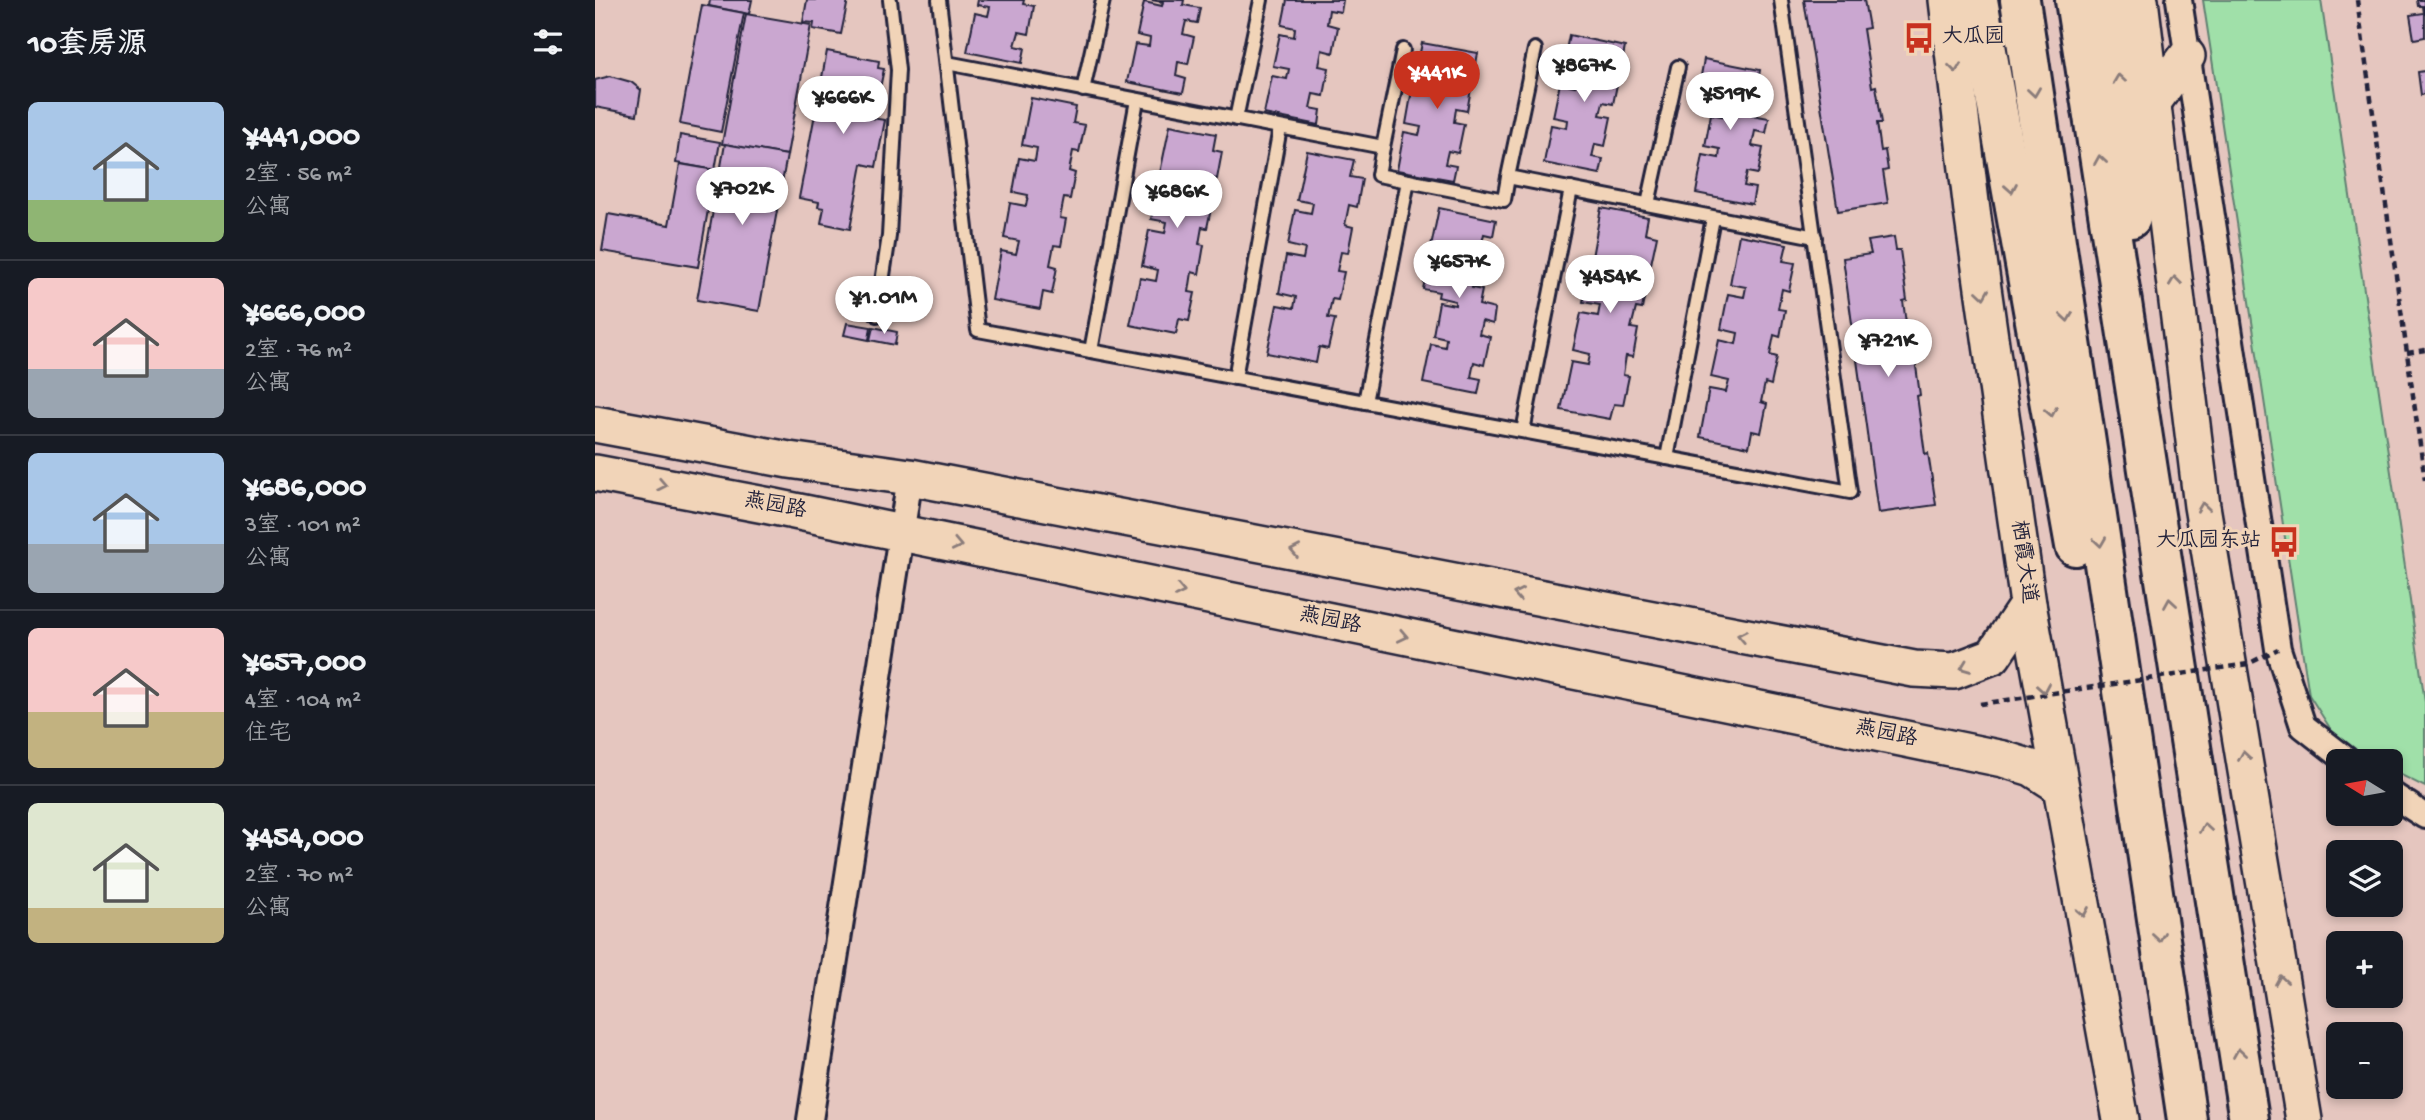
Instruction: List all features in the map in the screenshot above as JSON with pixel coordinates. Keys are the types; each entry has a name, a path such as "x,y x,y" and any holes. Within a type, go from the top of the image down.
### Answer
{"highway":[{"path":"1978,0 2088,620 2143,832"},
{"path":"2020,0 2187,1120"},
{"path":"2075,0 2249,1120"},
{"path":"2108,0 2127,130 2141,416"}],"main road":[{"name":"栖霞大道","path":"1947,0 1972,211 2028,604 2121,1120"},
{"path":"2140,0 2202,506 2304,1120"},
{"path":"2154,102 2187,56"},
{"path":"595,424 789,460 910,477 1914,669 1954,671 1993,656 2028,604"},
{"name":"燕园路","path":"595,473 770,506 2003,759 2032,768 2060,786"}],"street":[{"path":"2179,0 2278,649 2303,726 2333,749"},
{"path":"810,1120 910,477"},
{"path":"2403,802 2425,816"}],"lane":[{"path":"877,315 889,236 898,70 890,0"},
{"path":"939,0 978,330 1850,492 1781,0"},
{"path":"1083,90 1103,0"},
{"path":"1235,119 1261,0"},
{"path":"1403,50 1378,175 1504,200 1535,49"},
{"path":"947,64 1383,147"},
{"path":"1648,205 1678,67"},
{"path":"1091,351 1137,100"},
{"path":"1235,377 1280,128"},
{"path":"1508,177 1815,237"},
{"path":"1365,402 1408,181"},
{"path":"1523,431 1571,190"},
{"path":"1667,458 1713,218"}],"path":[{"path":"2357,0 2425,480"},
{"path":"2407,353 2425,350"},
{"path":"1980,704 2248,664 2278,649"}],"green space":[{"path":"2203,0 2321,0 2425,702 2425,787 2403,776 2403,749 2342,747 2309,695"}],"building":[{"path":"710,0 752,0 749,14 709,6"},
{"path":"807,0 848,0 841,34 813,29 814,23 803,22"},
{"path":"978,0 1024,0 1023,4 1034,6 1029,34 1019,32 1015,46 1025,48 1022,63 967,52 975,13 988,16 990,7 977,5"},
{"path":"1151,0 1184,0 1183,5 1200,8 1197,23 1186,21 1183,34 1194,37 1188,64 1178,62 1176,76 1186,79 1183,93 1127,82 1135,44 1149,46 1150,38 1137,35 1144,2 1162,6 1163,2"},
{"path":"1287,0 1343,0 1341,12 1329,10 1327,24 1338,27 1333,53 1322,50 1319,66 1329,68 1324,96 1313,94 1310,108 1321,110 1319,125 1264,114 1272,76 1287,79 1289,69 1273,66 1280,34 1294,37 1295,28 1282,25"},
{"path":"1804,0 1864,0 1869,28 1863,29 1872,87 1876,86 1882,123 1877,123 1881,151 1885,150 1888,170 1883,171 1888,203 1838,211"},
{"path":"2417,0 2425,0 2425,37 2414,39 2410,15 2424,13 2423,6 2418,6"},
{"path":"702,5 744,13 721,132 680,124"},
{"path":"746,14 811,25 787,155 722,144"},
{"path":"1569,35 1625,47 1622,62 1612,60 1609,74 1619,75 1613,104 1603,102 1600,115 1611,117 1605,146 1595,144 1592,157 1603,159 1600,174 1544,163 1551,125 1567,128 1568,120 1553,117 1560,83 1575,86 1576,79 1561,76"},
{"path":"1422,43 1478,53 1475,69 1465,67 1462,80 1472,83 1467,111 1456,109 1454,122 1464,124 1458,153 1448,151 1445,164 1456,166 1453,180 1397,170 1404,132 1419,135 1421,127 1406,124 1412,90 1428,93 1429,86 1414,82"},
{"path":"827,51 879,61 878,68 884,69 871,118 885,120 876,167 862,164 850,229 821,223 824,208 818,207 819,202 799,198"},
{"path":"1704,59 1760,70 1757,86 1747,84 1744,99 1754,101 1752,115 1769,118 1766,133 1755,131 1752,146 1763,148 1758,174 1747,172 1744,186 1755,188 1752,204 1696,193 1703,155 1719,158 1720,149 1705,146 1711,114 1727,117 1728,109 1709,106 1710,101 1697,98"},
{"path":"2425,71 2425,94 2421,95 2418,72"},
{"path":"610,76 631,82 641,90 637,115 595,107 595,80"},
{"path":"1031,98 1076,107 1073,123 1085,125 1079,152 1073,151 1069,171 1075,173 1070,199 1064,198 1060,218 1066,219 1061,246 1054,245 1050,265 1057,267 1052,294 1043,292 1040,309 992,300 1001,251 1016,254 1019,241 1004,238 1010,203 1026,206 1028,195 1013,192 1019,158 1035,161 1037,148 1022,145"},
{"path":"1170,125 1216,134 1213,150 1222,152 1217,179 1211,178 1207,198 1213,199 1207,228 1202,227 1199,244 1204,245 1199,274 1192,272 1189,292 1195,293 1189,321 1179,319 1176,334 1130,325 1140,278 1156,281 1158,270 1142,266 1149,230 1165,233 1167,222 1151,219 1158,184 1173,187 1175,176 1160,173"},
{"path":"680,135 720,142 715,170 676,163"},
{"path":"725,144 787,155 759,311 697,300"},
{"path":"1307,151 1354,160 1350,177 1362,179 1357,207 1349,205 1345,225 1353,227 1348,253 1341,252 1337,271 1344,272 1338,300 1332,299 1328,318 1335,319 1328,349 1319,347 1316,363 1267,353 1277,305 1294,308 1296,297 1279,293 1286,256 1303,259 1305,249 1288,245 1295,210 1311,213 1313,203 1297,200"},
{"path":"680,164 715,170 698,267 602,251 608,214 669,225"},
{"path":"1439,208 1496,220 1493,236 1484,234 1481,247 1490,249 1485,277 1474,275 1472,288 1482,290 1479,305 1495,309 1493,324 1482,321 1479,334 1490,337 1484,365 1474,362 1471,377 1481,379 1478,394 1423,383 1431,344 1445,347 1446,338 1433,335 1439,302 1455,305 1455,301 1438,297 1439,292 1423,289 1430,256 1444,258 1446,250 1431,247"},
{"path":"1601,208 1648,217 1645,233 1657,236 1651,264 1644,262 1640,282 1647,283 1642,309 1636,308 1631,328 1638,329 1633,357 1626,356 1623,375 1629,376 1623,405 1614,404 1610,419 1561,410 1571,362 1588,365 1590,354 1573,350 1581,313 1598,316 1600,305 1583,302 1590,266 1606,270 1608,260 1592,257"},
{"path":"1739,235 1787,244 1783,261 1795,263 1789,291 1782,289 1778,309 1785,310 1780,337 1774,335 1770,355 1777,357 1771,385 1765,383 1761,402 1767,404 1761,433 1752,431 1749,447 1700,437 1709,389 1726,392 1729,381 1711,377 1719,340 1736,344 1738,333 1721,329 1728,294 1744,297 1746,287 1730,284"},
{"path":"1894,237 1896,250 1900,250 1907,300 1903,301 1911,359 1915,359 1925,454 1928,453 1936,505 1878,513 1843,258 1871,254 1868,241"},
{"path":"847,323 871,327 869,340 844,335"},
{"path":"873,327 897,332 895,345 870,340"}],"place":[{"name":"大瓜园","path":"1919,38"},
{"name":"大瓜园东站","path":"2284,542"}]}
